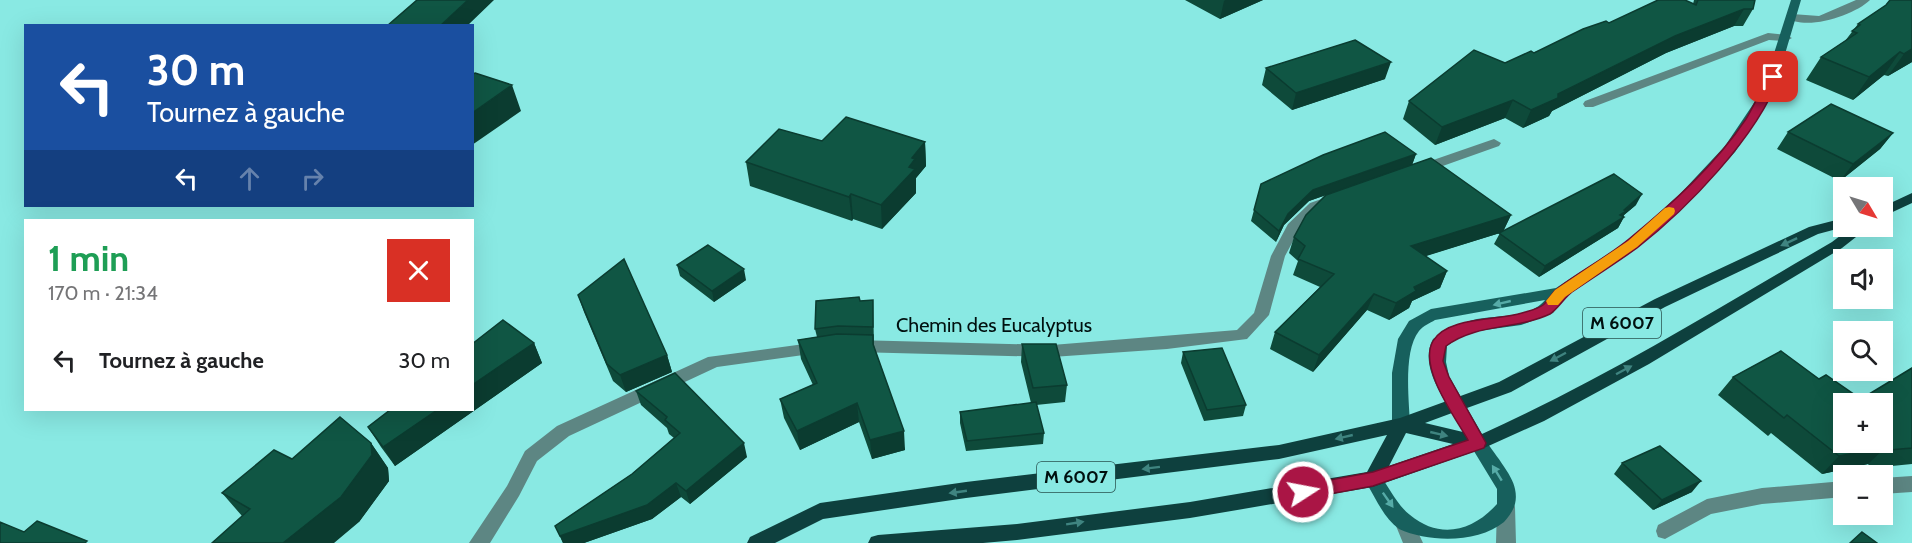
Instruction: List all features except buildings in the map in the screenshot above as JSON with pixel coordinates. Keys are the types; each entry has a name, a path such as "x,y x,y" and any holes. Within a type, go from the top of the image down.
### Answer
{"main road":[{"path":"1893,207 1912,197"},
{"name":"M 6007","path":"758,543 820,511 977,489 1279,452 1401,424 1457,406 1505,387 1680,294 1814,230 1833,226"},
{"name":"M 6007","path":"878,543 1017,532 1190,510 1373,479 1478,443 1538,416 1643,360 1848,237"},
{"path":"1457,406 1478,443"},
{"path":"1373,479 1401,424 1478,443"}],"street":[{"path":"1457,406 1441,378 1436,361 1439,343 1455,332 1477,325 1521,319 1547,309 1560,293 1633,244 1686,196 1730,148 1768,91 1796,0"},
{"path":"1792,17 1820,20 1864,0"},
{"path":"1589,104 1768,36 1786,38"},
{"path":"1405,174 1494,143"},
{"name":"Chemin des Eucalyptus","path":"478,543 513,491 531,456 562,431 714,362 839,345 1052,351 1241,335 1261,315 1278,256 1293,226 1315,206 1349,194"},
{"path":"1401,424 1400,374 1406,339 1415,325 1431,315 1560,293"},
{"path":"1478,443 1506,488 1506,543"},
{"path":"1373,479 1403,521 1413,543"},
{"path":"1893,485 1912,484"},
{"path":"1665,531 1707,507 1762,496 1833,490"},
{"path":"1403,521 1426,533 1450,541 1471,540 1482,533 1506,507"}],"slow traffic":[{"path":"1553,301 1560,293 1633,244 1669,211"}],"route":[{"path":"1303,492 1373,479 1478,443 1441,378 1436,361 1439,343 1455,332 1477,325 1521,319 1547,309 1560,293 1633,244 1686,196 1730,148 1752,119 1773,77"}]}
